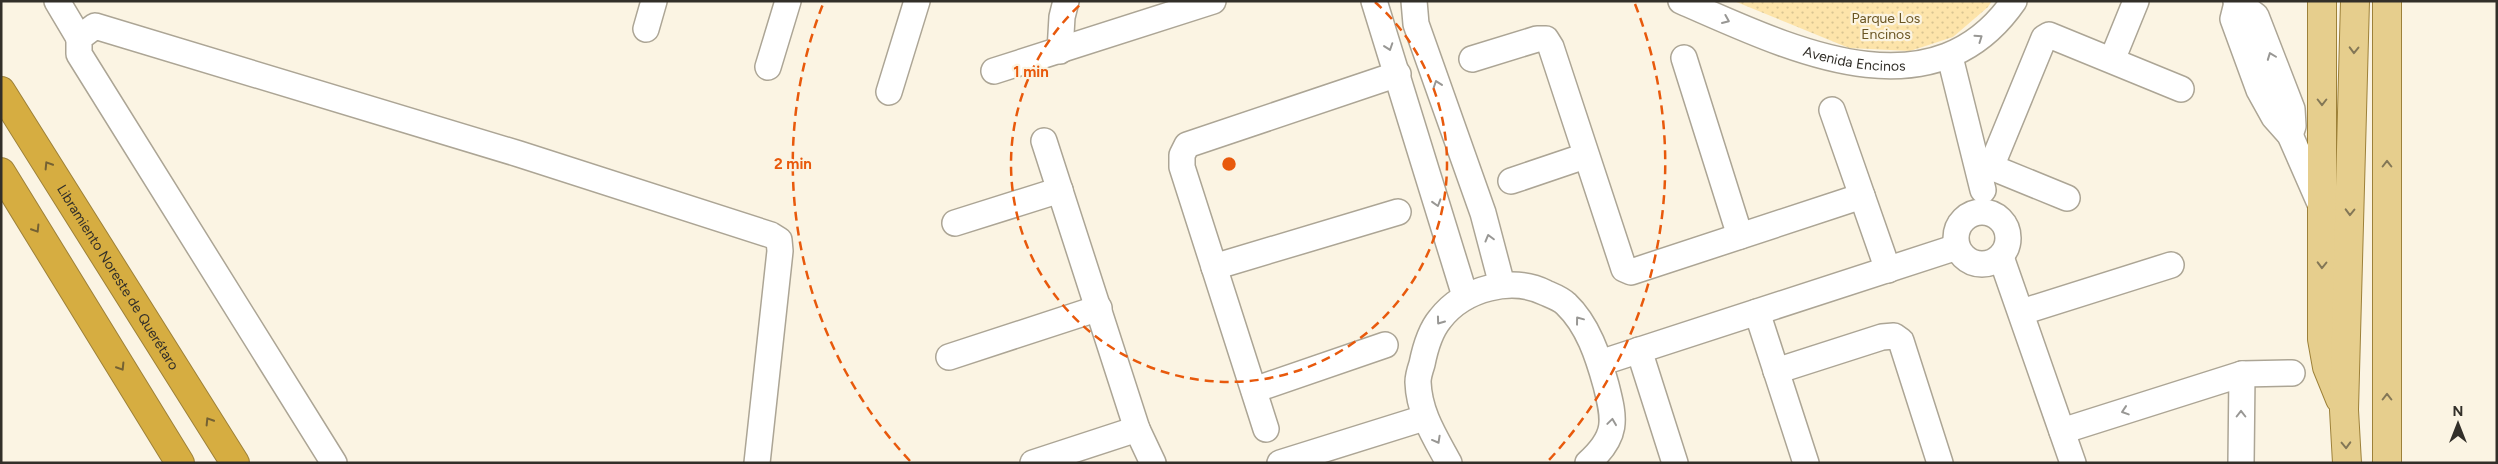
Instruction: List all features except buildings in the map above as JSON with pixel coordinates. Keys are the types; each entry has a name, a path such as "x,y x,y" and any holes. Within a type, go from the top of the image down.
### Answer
{"highway":[{"name":"Libramiento Noreste de Querétaro","path":"1,90 235,463"},
{"path":"1,172 180,463"}],"main road":[{"path":"2322,1 2322,339 2327,367 2344,410"},
{"path":"2347,463 2344,410 2354,1"},
{"path":"2387,1 2387,463"}],"street":[{"path":"56,1 79,38 79,54 334,463"},
{"path":"646,30 654,1"},
{"path":"768,67 788,1"},
{"path":"889,92 917,1"},
{"path":"1060,51 1062,17 1066,1"},
{"path":"1374,1 1466,296"},
{"path":"1414,1 1416,24 1482,214 1502,285"},
{"name":"Avenida Encinos","path":"1681,1 1794,49 1854,63 1890,67 1926,64 1950,57 1984,35 2014,1"},
{"path":"2112,60 2136,1"},
{"path":"994,71 1208,2"},
{"path":"2236,2 2233,19 2259,90 2274,117 2290,135 2323,210"},
{"path":"79,38 95,26 122,33 492,146 772,235 778,240 780,251 758,463"},
{"path":"1986,172 2044,38 2049,35 2181,89"},
{"path":"1472,59 1537,39 1546,39 1551,47 1585,156 1624,269 1631,272 1862,196"},
{"path":"1950,57 1986,172 1987,212"},
{"path":"1684,58 1740,236"},
{"path":"1266,428 1182,167 1182,155 1188,145 1398,74"},
{"path":"1832,110 1888,270"},
{"path":"1044,141 1137,428 1153,463"},
{"path":"1511,181 1585,156"},
{"path":"1986,172 2067,198"},
{"path":"955,223 1060,190"},
{"path":"1214,267 1398,212"},
{"path":"1978,212 1987,212 2001,220 2008,234 2006,250 2001,257 1988,264 1973,263 1961,254 1957,247 1956,238 1962,221 1978,212"},
{"path":"1600,363 1957,247"},
{"path":"2001,257 2022,312 2072,463"},
{"path":"2022,312 2172,265"},
{"path":"1449,463 1424,418 1418,382 1425,348 1440,318 1466,296 1502,285 1535,288 1565,302 1582,323 1600,363 1613,415 1610,436 1601,451 1588,463"},
{"path":"949,357 1099,308"},
{"path":"1757,312 1806,463"},
{"path":"1776,371 1882,336 1894,336 1901,341 1940,463"},
{"path":"1254,390 1385,345"},
{"path":"1639,350 1675,463"},
{"path":"2062,431 2242,374 2292,373"},
{"path":"2241,463 2242,374"},
{"path":"1280,463 1424,418"},
{"path":"1033,463 1137,428"}],"green space":[{"name":"Parque Los Encinos","path":"1734,1 1992,1 1988,7 1953,37 1910,51 1849,48"}]}
